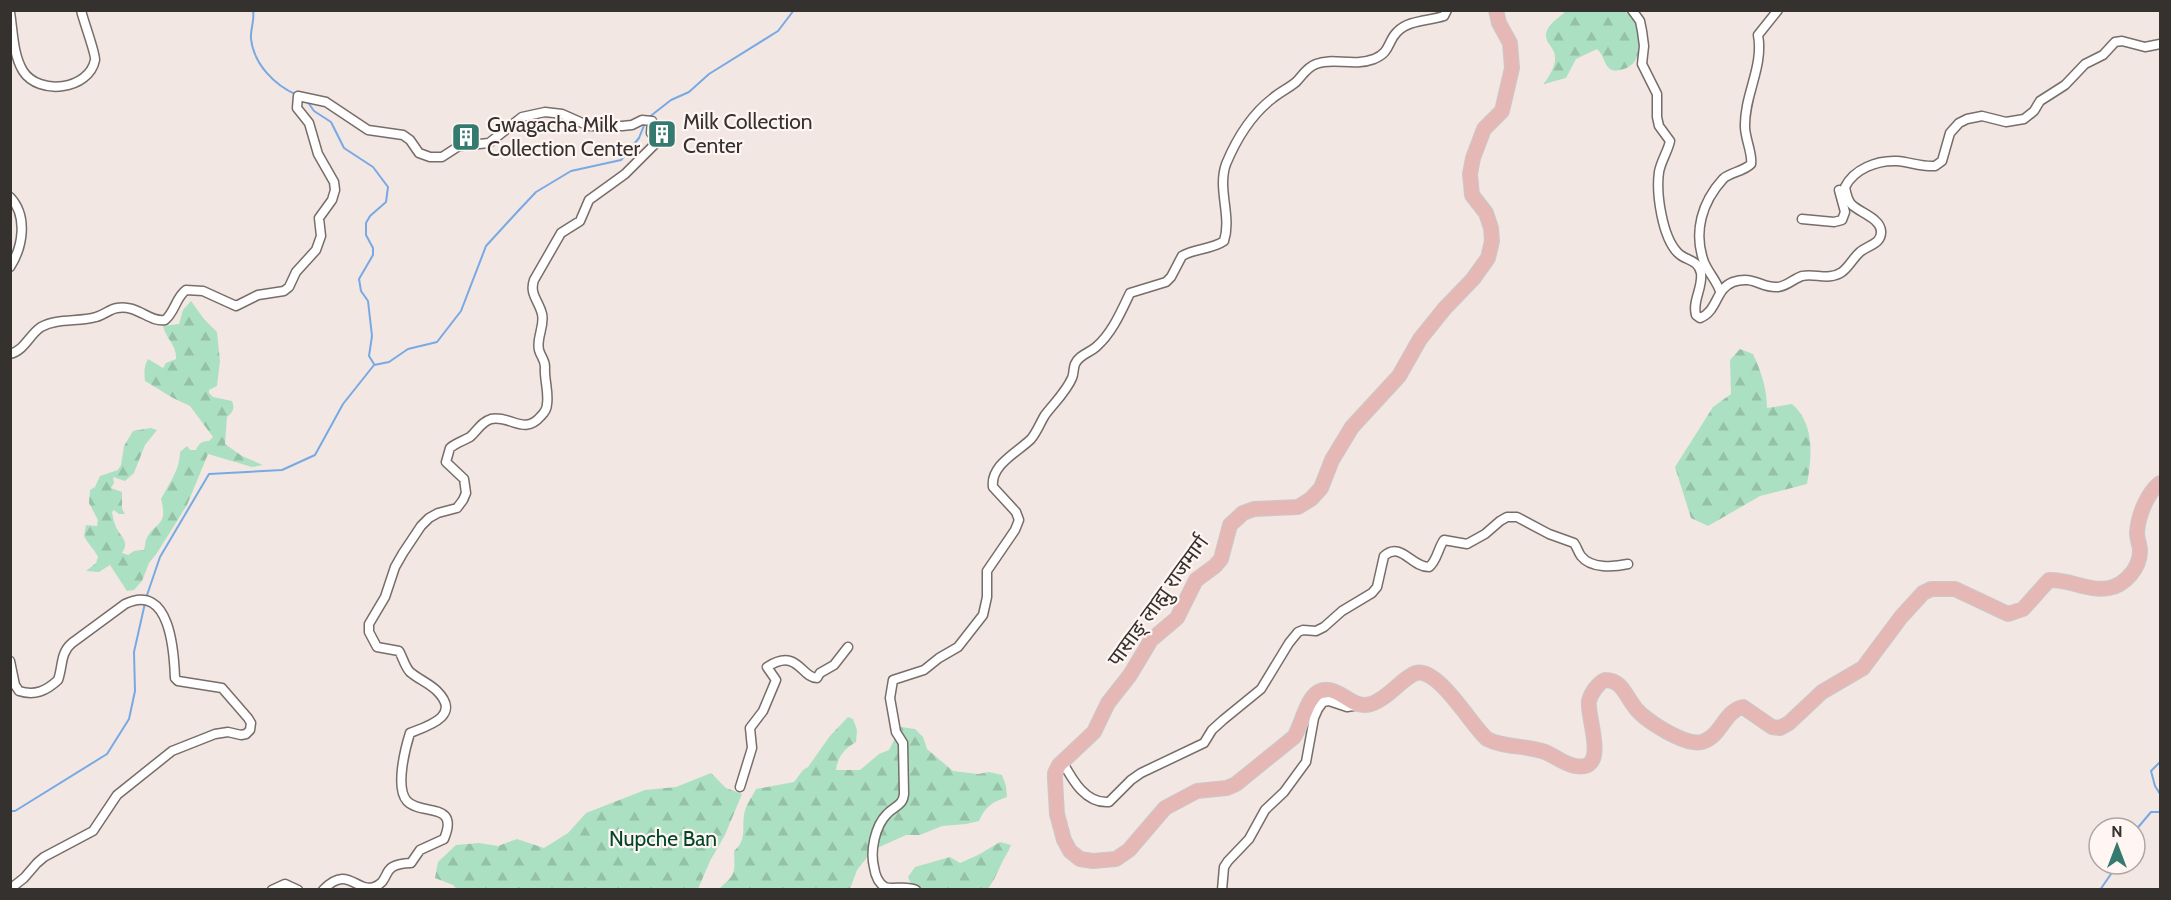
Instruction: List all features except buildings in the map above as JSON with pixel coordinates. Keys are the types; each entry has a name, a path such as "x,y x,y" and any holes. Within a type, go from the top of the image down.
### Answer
{"main road":[{"name":"पासाङ् लाह्मु राजमार्ग","path":"1062,761 1094,732 1108,703 1130,675 1151,640 1177,618 1196,580 1221,559 1230,525 1243,513 1254,509 1298,507 1316,494 1321,488 1332,460 1352,427 1399,376 1420,339 1473,279 1488,258 1492,242 1491,228 1486,213 1472,195 1470,174 1473,158 1484,129 1502,111 1512,68 1510,44 1499,23 1496,10"},
{"path":"1062,761 1055,773 1055,786 1056,814 1064,840 1070,851 1080,859 1093,861 1116,859 1129,850 1165,808 1197,791 1227,788 1236,784 1298,732 1303,715 1317,692 1329,690 1359,705 1370,704 1394,691 1416,673 1424,673 1439,682 1487,739 1545,752 1577,766 1588,764 1596,750 1589,703 1596,688 1605,680 1618,684 1644,716 1673,734 1692,742 1701,742 1710,738 1736,709 1743,707 1772,727 1780,728 1789,723 1822,692 1863,668 1901,617 1923,593 1931,589 1955,589 2008,614 2023,609 2049,580 2109,588 2125,582 2136,566 2140,552 2137,535 2138,521 2153,488 2160,483"}],"street":[{"path":"10,12 18,62 31,81 55,88 74,84 91,70 96,57 81,10"},
{"path":"916,890 908,886 888,888 885,886 877,876 872,860 873,845 883,819 903,801 904,794 903,743 896,732 890,698 891,688 893,680 924,670 958,647 983,615 987,597 987,571 1015,530 1019,520 1016,512 993,487 1000,464 1033,437 1072,377 1074,365 1080,357 1096,347 1110,330 1130,293 1166,282 1172,278 1182,256 1216,246 1224,241 1227,216 1223,180 1226,166 1248,123 1262,108 1296,82 1314,64 1329,61 1363,62 1375,58 1386,52 1397,31 1411,23 1444,16 1447,10"},
{"path":"1632,10 1640,21 1642,31 1644,46 1642,64 1657,94 1659,126 1670,141 1659,172 1662,218 1677,252 1694,261 1701,272 1701,282 1694,310 1700,318 1710,312 1720,291 1731,283 1755,280 1779,288 1805,275 1830,277 1843,271 1860,252 1878,241 1881,237 1881,228 1878,223 1851,204 1846,195 1845,187 1855,174 1886,161 1935,166 1942,161 1950,133 1966,119 1982,116 2006,122 2024,119 2034,111 2040,101 2066,85 2085,64 2103,55 2115,42 2122,41 2145,47 2160,44"},
{"path":"1720,291 1704,261 1698,237 1699,227 1705,204 1724,177 1738,173 1753,160 1746,141 1745,126 1747,108 1761,54 1758,35 1778,10"},
{"path":"10,354 24,346 42,327 62,321 92,318 103,315 114,308 125,307 156,320 165,320 173,313 180,296 186,290 203,291 236,306 258,295 284,291 289,287 296,272 316,250 321,236 319,218 328,207 335,190 334,182 318,154 309,123 297,108 298,96 327,102 368,129 404,136 419,153 430,158 442,157 459,146 489,143 522,117 545,112 562,114 589,126 632,125 642,120 652,122 651,133 658,141 625,174 589,200 580,221 561,233 554,243 531,287 542,313 539,350 545,364 548,403 544,412 533,423 526,426 501,418 486,421 471,436 450,448 446,462 464,479 466,493 463,500 457,508 438,513 421,526 395,567 386,597 369,624 369,632 377,647 399,651 408,670 437,691 444,703 445,710 442,718 429,727 410,733 404,758 402,785 407,801 412,805 435,810 445,815 448,830 444,839 420,850 411,863 395,864 390,867 382,881 376,886 370,888 347,878 328,884 322,890"},
{"path":"1802,219 1834,222 1842,220 1845,212 1839,190"},
{"path":"10,197 20,211 22,224 19,252 10,267"},
{"path":"1062,761 1084,793 1098,802 1109,802 1141,773 1204,743 1212,730 1261,688 1294,636 1303,630 1316,631 1324,627 1342,611 1372,593 1377,587 1384,556 1390,552 1401,552 1418,565 1429,567 1433,564 1438,548 1444,540 1467,544 1507,517 1517,517 1549,534 1574,543 1579,555 1591,564 1613,566 1628,564"},
{"path":"10,661 15,685 19,691 30,693 46,691 58,680 62,656 72,642 125,603 137,600 154,602 160,608 174,647 175,678 178,681 222,688 243,709 251,723 250,730 246,734 228,732 215,734 172,751 117,795 93,831 44,857 10,889"},
{"path":"740,787 752,748 750,728 762,711 776,680 767,667 776,662 792,661 811,677 817,678 820,673 834,665 848,647"},
{"path":"1222,890 1224,867 1249,839 1265,810 1284,792 1306,762 1314,718 1323,702 1329,701 1347,707 1359,705"},
{"path":"272,890 285,885 298,890"}],"green space":[{"path":"1564,11 1624,11 1633,17 1638,27 1641,43 1640,51 1633,64 1617,71 1610,69 1597,49 1576,59 1566,78 1544,84 1552,71 1555,60 1554,52 1547,39 1547,30"},
{"path":"191,301 217,332 220,361 217,386 209,390 209,393 213,397 232,401 233,404 233,410 227,417 225,444 242,456 263,465 252,467 208,454 187,505 149,563 142,581 134,590 127,591 110,565 99,572 86,571 96,563 98,557 84,536 86,525 97,526 98,520 89,503 90,490 95,487 100,476 118,470 124,446 133,431 151,428 157,430 145,445 134,473 125,481 113,477 114,483 111,488 122,492 122,509 125,514 119,514 114,510 112,512 115,525 125,542 122,553 128,555 134,551 144,550 149,534 162,520 161,499 176,471 180,452 187,446 190,450 196,450 201,443 213,437 190,406 145,381 148,359 163,368 166,363 176,359 175,350 163,326 179,324 183,310"},
{"path":"1740,349 1753,354 1759,367 1767,408 1792,404 1805,421 1811,452 1807,484 1760,496 1708,526 1691,518 1675,467 1713,407 1731,394 1730,360"},
{"path":"848,717 853,719 857,730 856,742 842,753 836,770 860,770 879,754 889,750 901,727 915,729 923,737 927,749 953,771 978,774 989,772 1002,775 1007,797 990,806 979,821 942,826 920,835 906,835 873,850 857,870 850,889 718,890 733,873 734,851 741,843 745,812 756,789 794,782"},
{"name":"Nupche Ban","path":"711,773 726,788 742,794 725,835 698,889 458,890 453,885 435,878 438,862 456,845 479,843 498,846 517,839 544,848 568,833 586,813 645,790 676,787"},
{"path":"1000,842 1011,845 988,889 913,889 908,877 915,867 950,857 960,863"}],"waterway":[{"path":"253,10 251,39 256,57 266,73 281,86 297,95"},
{"path":"648,118 671,100 689,92 709,74 778,31 794,10"},
{"path":"307,101 314,111 331,122 344,148 373,167 388,187 386,202 370,216 366,223 366,235 373,248 373,255 359,279 361,291 368,301 372,336 369,356 374,364"},
{"path":"146,598 160,557 209,474 282,470 315,455 343,404 374,365 389,362 408,349 437,342 461,311 486,246 536,192 571,171 621,160 639,138 645,123"},
{"path":"10,811 15,811 107,754 129,719 135,691 134,652 145,603"},
{"path":"2160,762 2151,771 2160,794"},
{"path":"2147,817 2151,812 2160,812"},
{"path":"2100,890 2110,876"}],"place":[{"name":"Milk Collection Center","path":"662,134"},
{"name":"Gwagacha Milk Collection Center","path":"466,137"}]}
